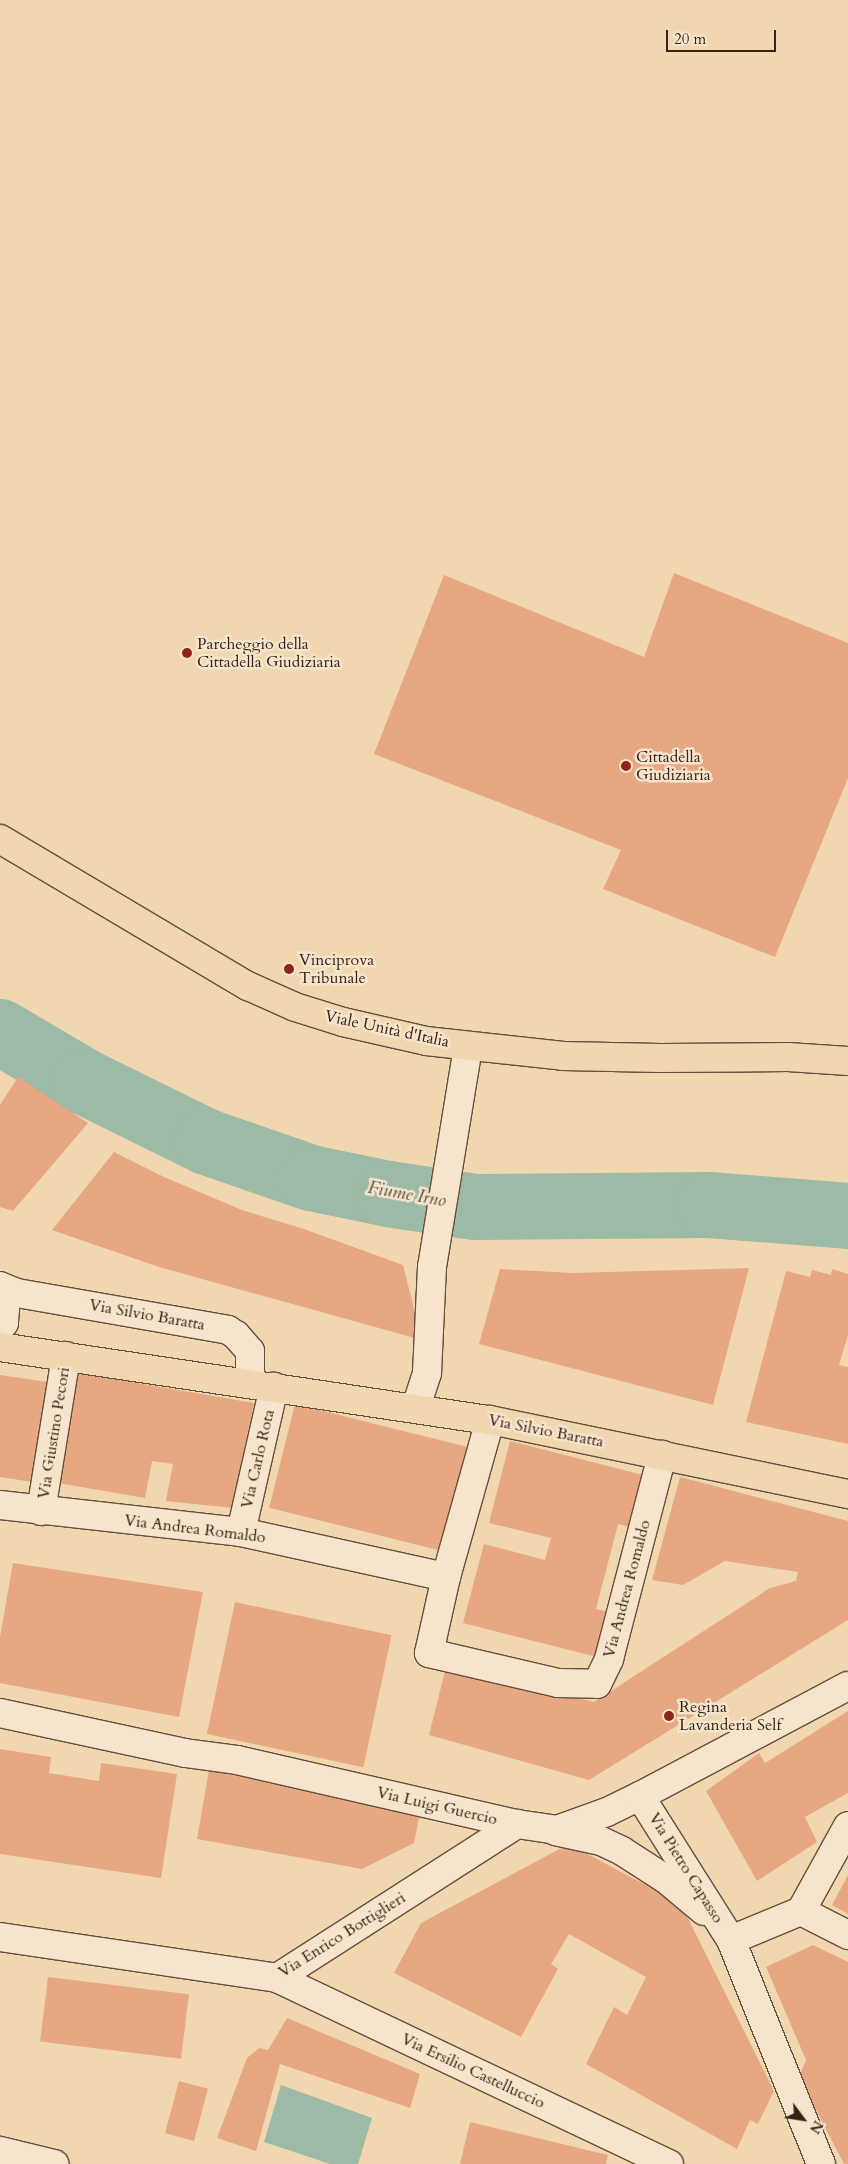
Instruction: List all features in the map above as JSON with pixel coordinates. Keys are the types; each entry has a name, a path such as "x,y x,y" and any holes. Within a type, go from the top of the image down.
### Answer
{"main road":[{"name":"Viale Unità d'Italia","path":"0,839 248,986 295,1007 343,1022 426,1041 563,1056 660,1058 788,1057 848,1062"},
{"name":"Via Silvio Baratta","path":"0,1347 490,1420 848,1494"}],"street":[{"path":"416,1408 427,1373 432,1267 468,1046"},
{"name":"Via Silvio Baratta","path":"2,1302 17,1293 228,1330 236,1335 250,1352 250,1377 242,1383"},
{"name":"Via Giustino Pecori","path":"41,1511 66,1356"},
{"name":"Via Carlo Rota","path":"241,1532 274,1387"},
{"name":"Via Andrea Romaldo","path":"490,1420 446,1577 429,1653 558,1683 597,1684 609,1659 662,1455"},
{"name":"Via Andrea Romaldo","path":"0,1505 241,1532 446,1577"},
{"name":"Via Luigi Guercio","path":"0,1713 185,1753 237,1760 517,1824 556,1830 607,1812 640,1796 848,1686"},
{"name":"Via Pietro Capasso","path":"640,1796 732,1940"},
{"name":"Via Pietro Capasso","path":"517,1824 601,1841 622,1851 692,1899 732,1940"},
{"name":"Via Enrico Bottiglieri","path":"0,1937 277,1978 517,1824"},
{"path":"848,1826 800,1911 848,1935"},
{"name":"Via Pietro Capasso","path":"732,1940 800,1911"},
{"path":"732,1940 821,2164"},
{"name":"Via Ersilio Castelluccio","path":"277,1978 669,2164"},
{"path":"0,2151 54,2164"}],"shaded area":[{"path":"281,2085 372,2118 358,2164 330,2164 264,2142"}],"building":[{"name":"Cittadella Giudiziaria","path":"674,573 848,643 848,778 775,957 603,889 621,850 374,754 444,575 644,657"},
{"path":"18,1077 88,1123 13,1211 0,1207 0,1105"},
{"path":"114,1152 164,1177 242,1210 304,1229 403,1265 422,1340 159,1267 52,1230"},
{"path":"749,1268 713,1405 479,1344 500,1269 572,1273"},
{"path":"832,1269 848,1274 848,1335 839,1365 848,1367 848,1444 746,1422 786,1271 810,1277 812,1270 831,1275"},
{"path":"73,1372 254,1403 232,1508 166,1501 173,1464 152,1461 145,1498 58,1483"},
{"path":"0,1375 54,1383 39,1483 0,1477"},
{"path":"295,1404 469,1447 443,1551 269,1508"},
{"path":"510,1441 647,1476 634,1528 618,1524 596,1609 609,1612 597,1657 463,1623 484,1544 545,1560 551,1538 489,1523"},
{"path":"680,1477 848,1521 848,1620 589,1780 429,1735 446,1667 594,1702 770,1588 796,1581 798,1572 725,1561 683,1585 652,1580"},
{"path":"13,1563 203,1592 179,1717 0,1683 0,1637"},
{"path":"235,1602 392,1635 363,1767 207,1734"},
{"path":"848,1711 848,1793 805,1817 817,1842 757,1881 706,1791 759,1753 765,1763"},
{"path":"0,1749 51,1757 49,1773 99,1781 101,1763 177,1774 161,1878 0,1854"},
{"path":"209,1770 420,1813 414,1843 362,1869 197,1839"},
{"path":"569,1844 681,1904 774,2091 758,2124 750,2120 737,2149 586,2064 614,2007 627,2015 646,1977 569,1934 551,1964 558,1969 521,2037 394,1973 421,1923"},
{"path":"848,1875 848,1914 832,1905"},
{"path":"813,1945 848,1962 848,2164 844,2164 799,2077 806,2060 766,1967"},
{"path":"48,1977 189,1994 181,2059 40,2042"},
{"path":"287,2018 420,2074 410,2108 280,2064 256,2151 217,2138 247,2058 259,2048 268,2050"},
{"path":"179,2081 208,2089 194,2141 165,2133"},
{"path":"470,2122 608,2155 606,2164 460,2164"}],"waterway":[{"name":"Fiume Irno","path":"0,1032 85,1082 207,1142 311,1178 388,1194 475,1207 709,1205 848,1216"}],"place":[{"name":"Parcheggio della Cittadella Giudiziaria","path":"187,653"},
{"name":"Cittadella Giudiziaria","path":"626,766"},
{"name":"Vinciprova Tribunale","path":"289,969"},
{"name":"Regina Lavanderia Self","path":"669,1716"}]}
